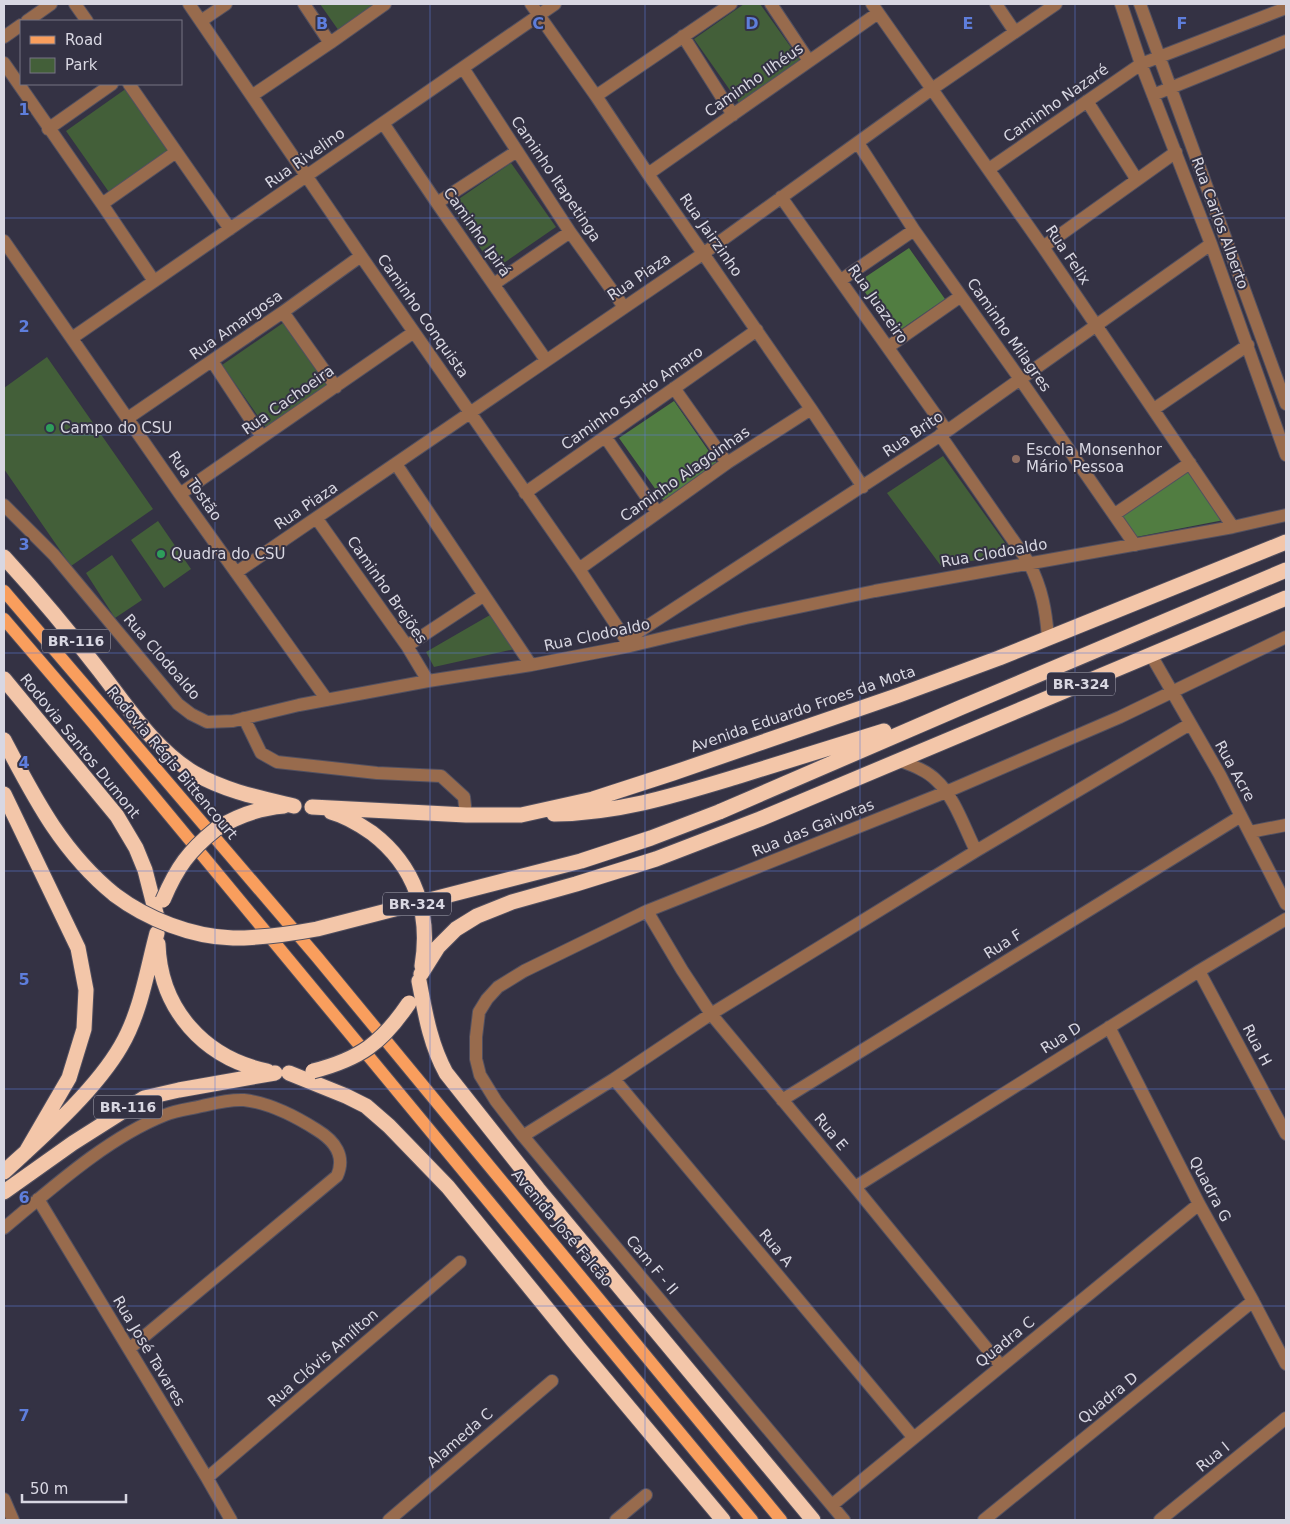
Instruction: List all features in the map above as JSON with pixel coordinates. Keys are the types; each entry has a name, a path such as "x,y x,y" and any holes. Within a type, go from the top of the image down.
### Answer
{"highway":[{"name":"Avenida Eduardo Froes da Mota","path":"4,1172 86,1092 122,1046 138,1005 163,900 172,880 183,861 197,845 216,829 242,816 273,807 294,806 466,815 521,814 593,799 899,695 1048,638 1286,542"},
{"name":"BR-116","path":"4,556 91,660 145,729 168,754 194,773 233,792 294,806"},
{"name":"BR-324","path":"4,740 43,814 74,855 97,881 124,902 158,919 193,932 232,938 280,936 318,929 497,884 580,861 651,838 719,812 1286,570"},
{"name":"Avenida Eduardo Froes da Mota","path":"4,1192 73,1143 144,1098 179,1090 282,1073 313,1071 337,1065 365,1050 379,1040 396,1023 409,1003 420,977 438,947 456,929 477,916 512,902 656,859 760,818 1286,598"},
{"name":"Rodovia Santos Dumont","path":"4,679 117,816 136,848 145,870 158,927"},
{"name":"BR-324","path":"521,814 581,813 622,808 674,796 962,707"},
{"path":"4,794 78,948 86,990 84,1029 69,1078 26,1152"},
{"name":"Avenida Eduardo Froes da Mota","path":"312,807 336,813 359,824 382,841 410,877 420,900 425,924 425,949 420,977"},
{"name":"Avenida Eduardo Froes da Mota","path":"158,927 158,958 164,982 174,1006 188,1026 206,1044 227,1058 251,1067 282,1073"},
{"path":"420,977 432,1040 438,1059 446,1073 538,1189 813,1520"},
{"path":"282,1073 346,1096 366,1106 389,1126 448,1187 723,1520"}],"main road":[{"name":"Rodovia Régis Bittencourt","path":"4,591 317,957"},
{"name":"BR-116","path":"4,619 752,1520"},
{"name":"Avenida José Falcão","path":"317,957 781,1520"}],"street":[{"path":"28,20 52,4"},
{"path":"75,4 86,20"},
{"name":"Caminho Conquista","path":"189,4 361,256 579,569 628,643"},
{"path":"201,21 226,4"},
{"path":"304,4 330,44"},
{"path":"252,95 330,44 385,4"},
{"name":"Rua Jairzinho","path":"531,4 863,486"},
{"name":"Rua Rivelino","path":"72,338 555,4"},
{"path":"596,96 731,4"},
{"path":"771,4 809,61"},
{"path":"996,4 1015,32"},
{"name":"Rua Piaza","path":"237,572 704,253 932,89 1056,4"},
{"name":"Rua Carlos Alberto","path":"1121,4 1248,345 1286,455"},
{"name":"Rua Carlos Alberto","path":"1140,4 1286,404"},
{"name":"Caminho Ilhéus","path":"648,174 809,61 875,8"},
{"name":"Rua Felix","path":"875,8 1043,247 1233,527"},
{"name":"Caminho Nazaré","path":"989,169 1142,64 1286,8"},
{"path":"4,37 20,26"},
{"path":"683,36 733,115"},
{"path":"1154,95 1286,41"},
{"path":"4,63 154,281"},
{"name":"Caminho Itapetinga","path":"463,68 570,232 624,307"},
{"path":"48,129 111,85"},
{"path":"130,85 230,229"},
{"path":"1087,101 1137,180"},
{"name":"Caminho Ipirá","path":"383,123 546,360"},
{"name":"Caminho Milagres","path":"858,143 914,230 1135,545"},
{"path":"437,204 517,151"},
{"path":"102,204 176,152"},
{"path":"1043,247 1176,152"},
{"name":"Rua Juazeiro","path":"782,197 888,347 1029,563 1038,581 1044,600 1048,638"},
{"path":"841,280 914,230"},
{"path":"494,284 570,232"},
{"name":"Rua Tostão","path":"4,241 180,494 327,700"},
{"name":"Rua Brito","path":"628,643 944,433 1211,244"},
{"name":"Rua Amargosa","path":"128,418 361,256"},
{"path":"888,347 961,296"},
{"path":"283,312 336,387"},
{"name":"Caminho Santo Amaro","path":"525,493 606,438 756,330"},
{"name":"Rua Cachoeira","path":"180,494 414,332"},
{"path":"1154,409 1248,345"},
{"path":"212,361 262,437"},
{"path":"674,388 727,463"},
{"name":"Caminho Alagoinhas","path":"579,569 727,463 811,408"},
{"path":"606,438 657,512"},
{"path":"1114,514 1190,463"},
{"path":"396,464 531,665"},
{"name":"Rua Clodoaldo","path":"4,505 54,555 178,704 190,714 207,722 233,721 327,700 428,681 531,665 876,591 1233,527 1286,515"},
{"name":"Caminho Brejões","path":"317,519 407,646 428,681"},
{"path":"407,646 483,596"},
{"name":"Rua das Gaivotas","path":"479,1012 498,987 524,970 647,911 946,792 1120,717 1286,637"},
{"name":"Rua Acre","path":"1151,655 1220,775 1286,904"},
{"path":"244,718 261,753 277,762 377,773 441,776 464,797 466,815"},
{"path":"523,1136 614,1079 711,1014 976,851 1190,724"},
{"path":"898,760 931,776 946,792 976,851"},
{"name":"Rua F","path":"782,1100 1241,816"},
{"path":"1250,832 1286,825"},
{"name":"Rua E","path":"647,911 711,1014 855,1186 1001,1366"},
{"name":"Rua D","path":"855,1186 1199,971 1286,919"},
{"name":"Rua H","path":"1199,971 1286,1134"},
{"name":"Cam F - II","path":"479,1012 476,1059 480,1075 496,1101 523,1136 844,1520"},
{"name":"Quadra G","path":"1109,1027 1199,1204 1286,1364"},
{"name":"Rua A","path":"614,1079 914,1437"},
{"path":"4,1228 38,1199 128,1133 167,1114 222,1102 242,1100 266,1104 298,1118 322,1133 334,1144 339,1151 340,1161 340,1169 337,1176 129,1349"},
{"name":"Rua José Tavares","path":"38,1199 208,1478 231,1520"},
{"name":"Quadra C","path":"832,1504 1199,1204"},
{"name":"Rua Clóvis Amílton","path":"208,1478 460,1262"},
{"name":"Quadra D","path":"984,1520 1253,1301"},
{"name":"Alameda C","path":"389,1520 552,1381"},
{"name":"Rua I","path":"1160,1520 1286,1418"},
{"path":"616,1520 646,1495"},
{"path":"4,1499 12,1520"}],"green space":[{"path":"320,4 378,4 339,31"},
{"path":"744,4 760,4 800,60 739,103 694,39"},
{"path":"127,88 171,152 111,195 66,131"},
{"path":"511,163 556,227 495,269 450,205"},
{"path":"909,248 945,299 894,334 858,282"},
{"path":"283,323 328,387 267,429 222,365"},
{"name":"Campo do CSU","path":"47,357 153,509 71,566 4,469 4,388"},
{"path":"674,401 719,466 666,504 619,438"},
{"path":"943,456 1013,554 941,566 887,493"},
{"path":"1188,472 1224,520 1136,537 1121,514"},
{"name":"Quadra do CSU","path":"158,521 191,569 164,588 131,540"},
{"name":"Quadra do CSU","path":"112,555 142,600 115,618 86,573"},
{"path":"490,615 515,649 434,667 426,652"}],"place":[{"name":"Campo do CSU","path":"50,428"},
{"name":"Escola Monsenhor Mário Pessoa","path":"1016,459"},
{"name":"Quadra do CSU","path":"161,554"}]}
